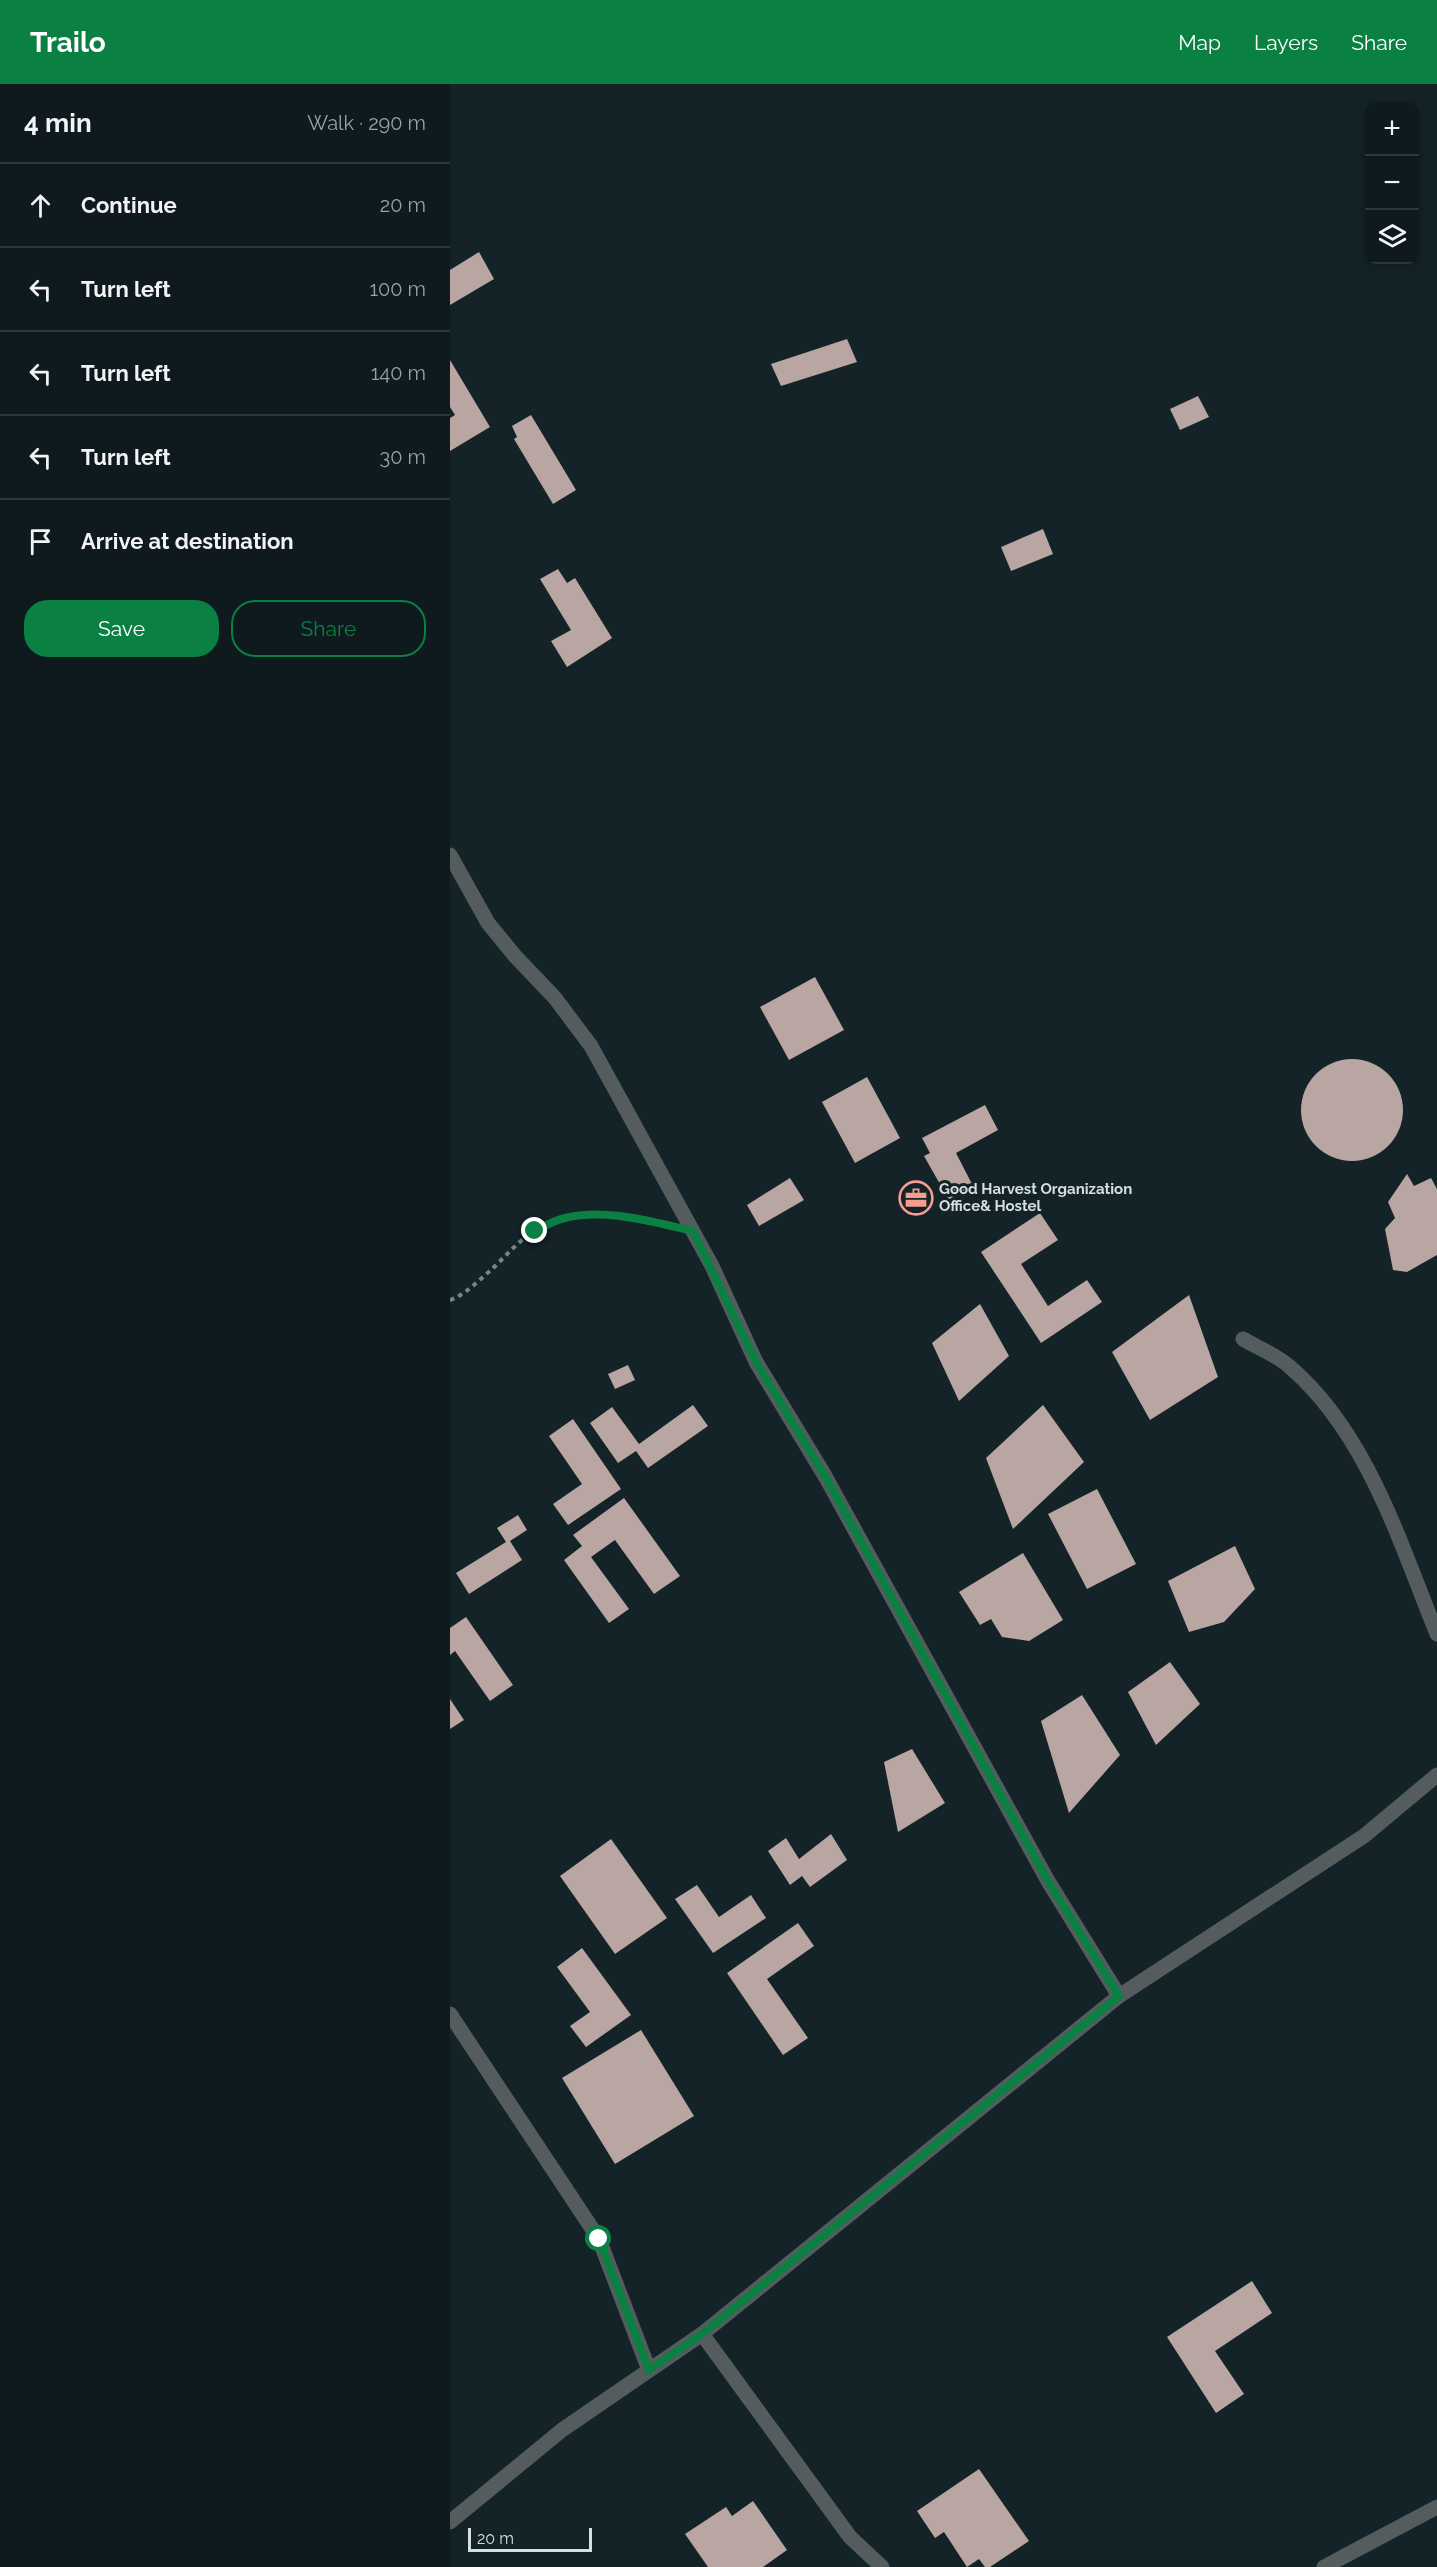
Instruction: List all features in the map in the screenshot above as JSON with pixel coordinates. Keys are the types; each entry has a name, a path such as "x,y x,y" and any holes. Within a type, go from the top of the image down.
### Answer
{"street":[{"path":"450,855 488,923 555,998 591,1046 693,1231 756,1362 825,1476 1048,1881 1119,1996"},
{"path":"1243,1339 1289,1366 1321,1399 1365,1462 1392,1520 1437,1634"},
{"path":"450,2522 562,2430 702,2334 1119,1996 1364,1836 1437,1775"},
{"path":"450,2014 599,2239 649,2370"},
{"path":"702,2334 850,2537 882,2567"},
{"path":"1324,2567 1437,2506"}],"path":[{"path":"450,1300 478,1281 535,1231 563,1218 589,1214 640,1219 693,1231"}],"building":[{"path":"479,252 494,279 450,305 450,270"},
{"path":"847,339 857,362 781,386 771,364"},
{"path":"450,360 490,427 450,451 450,418 455,415 450,407"},
{"path":"1198,396 1209,417 1180,430 1170,409"},
{"path":"531,415 576,490 553,504 514,439 517,437 512,426"},
{"path":"1043,529 1053,554 1011,571 1001,547"},
{"path":"558,569 567,583 575,578 612,638 567,667 551,641 571,630 540,579"},
{"path":"815,977 844,1030 789,1060 760,1007"},
{"path":"1352,1059 1372,1063 1388,1074 1399,1090 1403,1110 1399,1130 1388,1146 1372,1157 1352,1161 1332,1157 1316,1146 1305,1130 1301,1110 1305,1090 1316,1074 1332,1063"},
{"path":"867,1077 900,1138 855,1163 822,1102"},
{"path":"985,1105 998,1130 956,1153 974,1188 949,1200 924,1156 930,1153 922,1138"},
{"path":"1407,1174 1414,1186 1431,1178 1437,1189 1437,1255 1407,1272 1393,1270 1385,1229 1395,1218 1388,1202"},
{"path":"790,1178 804,1200 759,1226 747,1205"},
{"path":"1040,1213 1058,1240 1021,1264 1048,1306 1087,1280 1102,1302 1041,1343 981,1252"},
{"path":"1189,1295 1218,1377 1150,1420 1112,1352"},
{"path":"980,1304 1009,1356 959,1401 932,1343"},
{"path":"628,1365 635,1380 615,1389 608,1374"},
{"path":"693,1405 708,1426 648,1468 636,1451 618,1463 590,1423 612,1407 639,1444"},
{"path":"1043,1405 1084,1462 1013,1529 986,1458"},
{"path":"573,1419 621,1489 568,1525 553,1504 582,1484 549,1436"},
{"path":"1097,1489 1136,1564 1087,1589 1048,1514"},
{"path":"624,1498 680,1576 654,1594 615,1540 591,1557 629,1609 609,1623 564,1560 582,1546 573,1535"},
{"path":"518,1515 527,1530 510,1541 522,1560 469,1594 456,1573 506,1542 497,1528"},
{"path":"1235,1546 1255,1589 1224,1622 1189,1632 1168,1581"},
{"path":"1023,1553 1063,1620 1029,1641 1002,1637 991,1619 980,1625 959,1592"},
{"path":"466,1617 513,1685 490,1701 455,1651 450,1655 450,1628"},
{"path":"1170,1662 1200,1704 1156,1745 1128,1692"},
{"path":"1082,1695 1120,1755 1069,1813 1041,1721"},
{"path":"450,1699 464,1720 450,1729"},
{"path":"912,1749 945,1803 898,1832 884,1762"},
{"path":"831,1834 847,1860 810,1887 802,1876 790,1885 768,1851 786,1838 799,1859"},
{"path":"611,1839 667,1918 615,1954 560,1876"},
{"path":"697,1885 719,1917 751,1895 766,1918 713,1953 675,1899"},
{"path":"798,1923 814,1946 767,1979 808,2038 783,2055 727,1973"},
{"path":"582,1948 631,2015 586,2047 570,2026 590,2012 557,1967"},
{"path":"641,2030 694,2116 615,2164 562,2078"},
{"path":"1252,2281 1272,2313 1215,2351 1244,2394 1216,2413 1167,2337"},
{"path":"979,2469 1029,2541 990,2567 985,2567 979,2559 967,2567 944,2532 935,2538 917,2511"},
{"path":"753,2501 787,2550 763,2567 708,2567 685,2534 726,2507 732,2516"}],"place":[{"name":"Good Harvest Organization Office& Hostel","path":"916,1198"}],"route":[{"path":"535,1231 563,1218 589,1214 640,1219 693,1231 712,1266 756,1362 825,1476 1048,1881 1119,1996 702,2334 649,2370 599,2239"}]}
